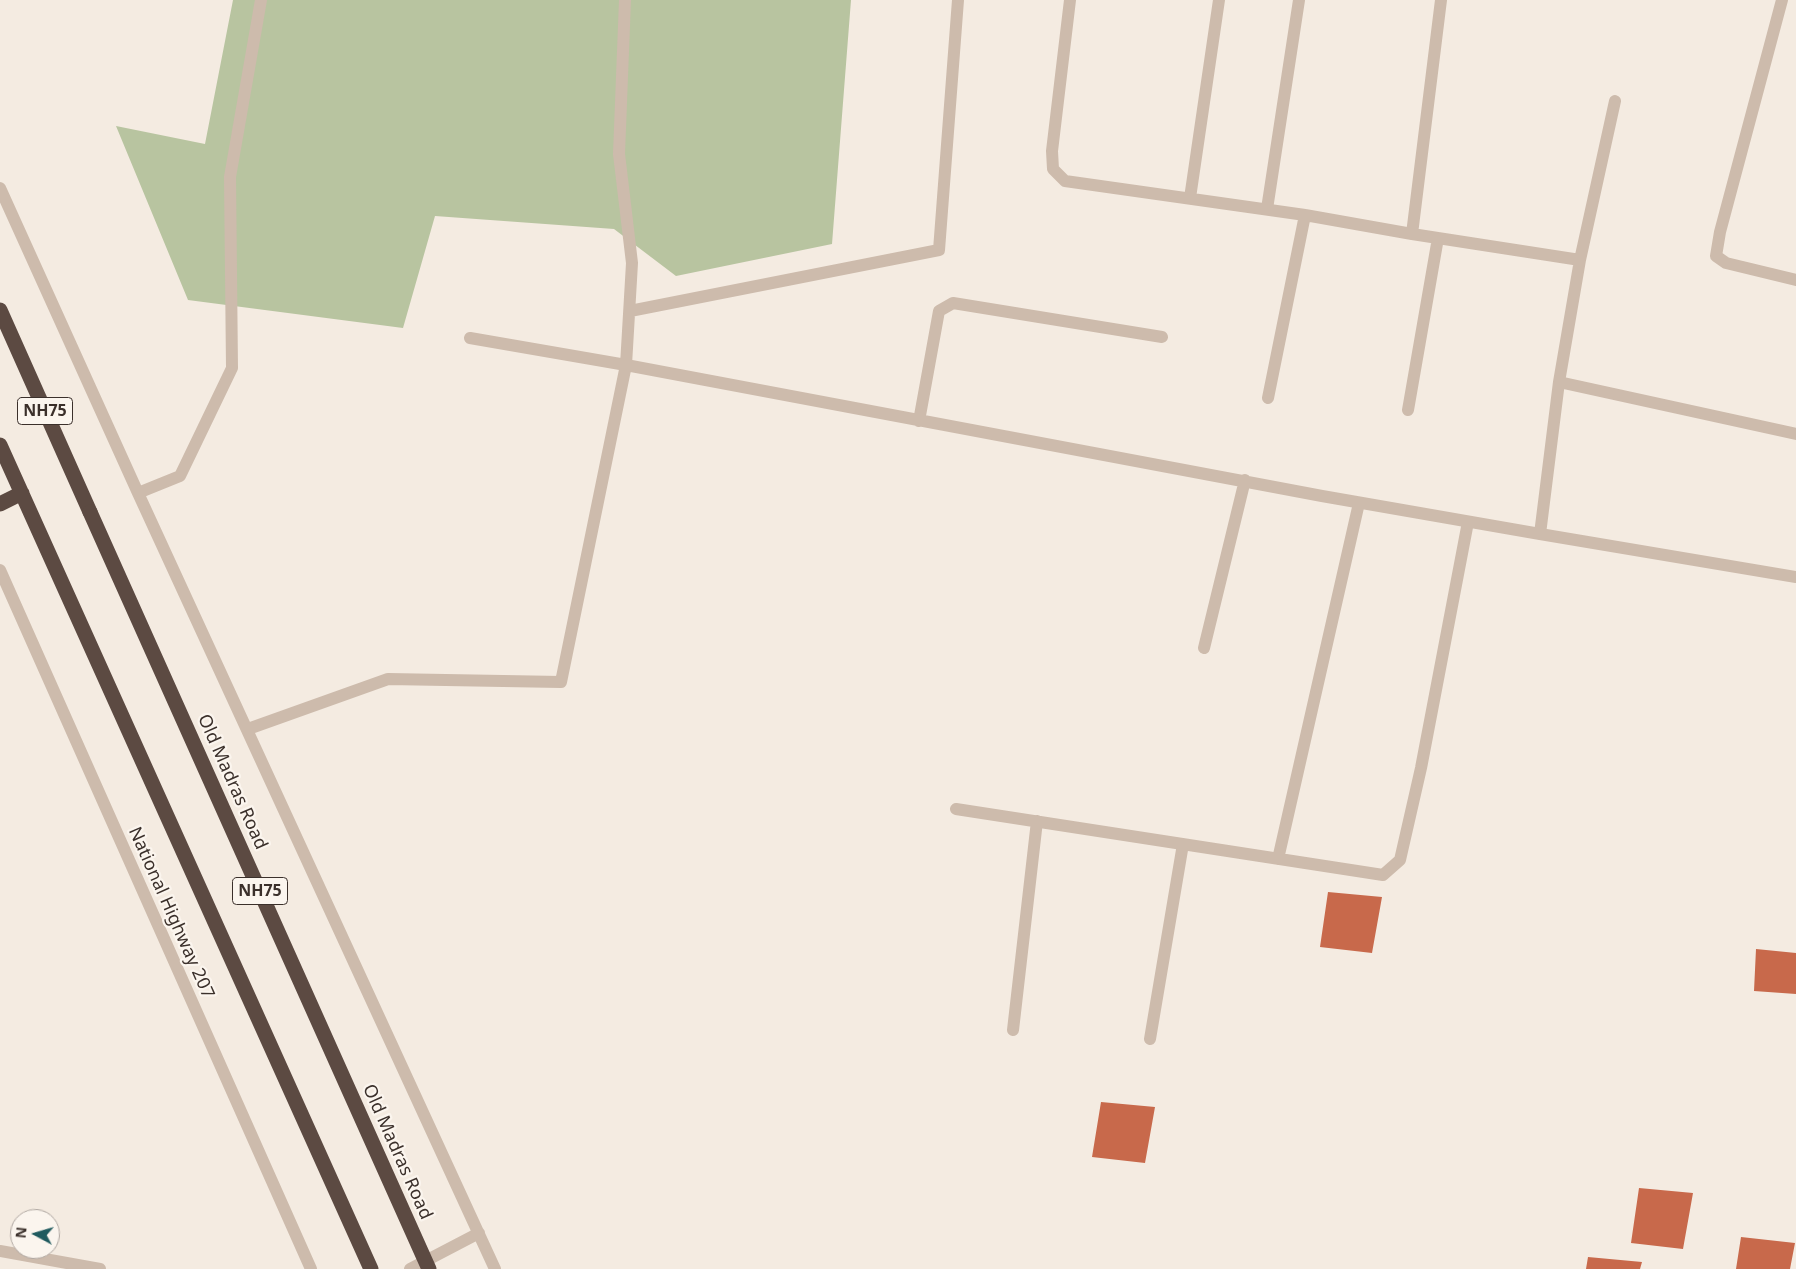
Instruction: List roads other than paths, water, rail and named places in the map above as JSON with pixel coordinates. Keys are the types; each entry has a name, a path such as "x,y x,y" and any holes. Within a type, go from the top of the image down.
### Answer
{"highway":[{"name":"Old Madras Road","path":"0,310 429,1269"},
{"name":"NH75","path":"0,445 370,1269"},
{"path":"0,504 22,493"}],"street":[{"path":"138,493 180,476 232,368 230,177 261,0"},
{"path":"248,729 388,679 561,682 626,365 632,263 619,154 625,0"},
{"path":"630,311 939,250 958,0"},
{"path":"1070,0 1052,152 1053,169 1065,181 1267,209 1580,260"},
{"path":"1190,198 1219,0"},
{"path":"1267,209 1299,0"},
{"path":"1412,234 1442,0"},
{"path":"1782,0 1720,232 1716,256 1726,263 1796,280"},
{"path":"1540,534 1559,382 1580,260 1615,101"},
{"path":"0,188 138,493 495,1269"},
{"path":"1268,398 1305,215"},
{"path":"1408,410 1438,238"},
{"path":"919,421 939,311 952,303 1162,337"},
{"path":"470,338 626,365 919,421 1245,480 1359,503 1796,577"},
{"path":"1559,382 1796,434"},
{"path":"1204,648 1245,480"},
{"path":"1278,859 1359,503"},
{"path":"956,809 1383,875 1400,860 1421,768 1468,522"},
{"name":"National Highway 207","path":"0,570 311,1269"},
{"path":"1013,1030 1037,821"},
{"path":"1150,1039 1183,844"},
{"path":"410,1269 479,1233"},
{"path":"0,1251 100,1269"}]}
